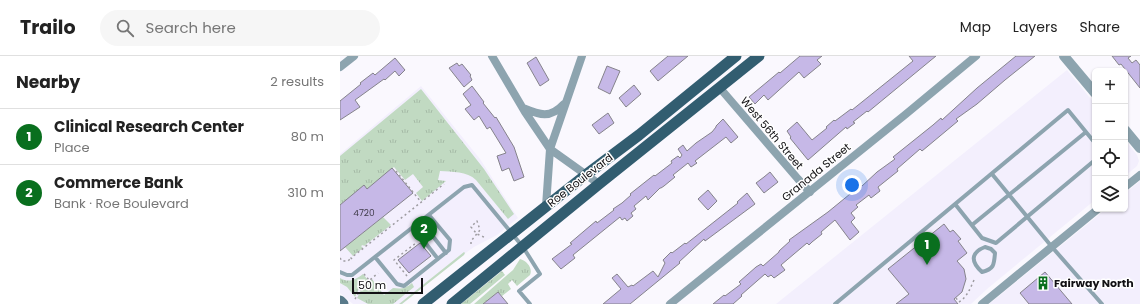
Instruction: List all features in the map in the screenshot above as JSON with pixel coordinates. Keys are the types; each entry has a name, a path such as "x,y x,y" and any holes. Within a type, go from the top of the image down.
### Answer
{"main road":[{"name":"Roe Boulevard","path":"423,304 546,206 639,135 736,56"},
{"name":"Roe Boulevard","path":"452,304 759,56"},
{"path":"340,301 343,304"}],"street":[{"path":"342,63 354,56"},
{"path":"492,56 523,108 550,149 599,184"},
{"path":"546,206 550,149 582,56"},
{"name":"Granada Street","path":"670,304 976,56"},
{"path":"1064,56 1092,89"},
{"name":"West 56th Street","path":"719,87 810,192"},
{"path":"523,108 545,115 558,110 566,102"},
{"path":"1128,134 1140,148"},
{"path":"1128,182 1140,175"},
{"path":"982,304 1094,212"}],"lane":[{"path":"835,304 1068,110 1093,140"},
{"path":"972,225 1086,132"},
{"path":"955,204 982,238 996,243 1092,163"},
{"path":"992,174 1052,247 1102,304"},
{"path":"340,272 347,275 352,275 464,187 472,185 523,247 540,274 519,291 530,304"},
{"path":"375,258 397,284 402,286 406,285 446,253 449,250 450,240 428,215"},
{"path":"421,221 446,253"},
{"path":"413,227 438,259"},
{"path":"985,248 986,239"},
{"path":"985,248 991,249 995,253 994,261 990,270 982,272 975,266 974,260 975,254 980,249 985,248"}],"path":[{"path":"396,170 422,202"},
{"path":"340,258 342,261 352,259 444,184"},
{"path":"471,244 471,241 477,234 480,230 477,221 471,227 477,234 486,238"},
{"path":"410,279 394,260 419,241"},
{"path":"364,273 369,280"},
{"path":"355,299 362,287 378,273"},
{"path":"956,298 959,302 963,300 974,280"}],"shaded area":[{"path":"1067,70 1092,100 1092,202 987,289 971,304 776,304"},
{"path":"421,86 480,159 518,218 497,235 467,252 402,304 353,304 340,293 340,154"},
{"path":"1128,144 1137,155 1139,161 1137,166 1128,174"},
{"path":"1140,181 1140,304 989,304 1102,212 1128,212 1128,191"}],"green space":[{"path":"421,89 484,169 514,214 508,219 476,180 464,173 440,171 438,180 446,181 422,201 416,193 423,187 413,174 405,180 394,167 367,189 364,186 340,205 340,156"},
{"path":"383,217 391,225 364,246 361,246 363,248 353,256 345,247"},
{"path":"464,252 464,255 402,304 399,304"},
{"path":"520,259 529,265 531,270 530,275 517,286 512,280 508,284 511,289 502,296 498,292 483,304 474,304 513,270"},
{"path":"502,271 505,275 470,304 461,304"},
{"path":"363,274 368,280 359,289 355,297 347,287 340,283 340,278 352,280"},
{"path":"372,279 384,295 393,288 403,288 412,283 414,287 393,304 368,304 357,298 362,288"}],"building":[{"path":"668,56 688,56 658,81 650,71"},
{"path":"800,56 822,56 817,60 821,64 804,78 799,72 768,100 764,95 755,104 749,97"},
{"path":"909,56 936,56 868,112 867,111 853,122 855,123 847,129 846,127 808,160 790,138 791,137 787,131 797,122 812,140 827,128 826,127 834,120 835,121 851,109 852,110 913,61"},
{"path":"1016,56 1035,56 977,104 956,119 958,121 922,151 920,149 897,169 898,171 878,187 880,191 871,198 869,195 856,205 858,207 851,213 855,218 851,222 859,232 850,240 835,220 809,245 807,243 781,265 785,270 774,278 771,275 768,277 765,274 733,304 713,304 741,284 739,282 756,267 761,264 763,266 790,241 789,240 828,212 895,159 893,157 941,118 942,120 977,88"},
{"path":"1112,56 1131,56 1128,58 1132,63 1136,60 1140,65 1140,88 1128,73 1128,68 1124,68 1121,64 1119,65"},
{"path":"536,57 549,80 540,86 527,63"},
{"path":"395,58 405,70 399,76 395,71 385,80 384,79 355,100 360,107 340,120 340,101 361,84 360,83 373,73 375,75"},
{"path":"457,63 459,66 462,64 471,75 472,80 464,87 449,68"},
{"path":"607,66 620,71 610,94 598,88"},
{"path":"634,85 641,94 626,107 619,98"},
{"path":"472,86 484,102 483,103 495,118 496,117 514,147 524,177 514,181 509,168 502,171 497,156 506,153 490,127 487,129 479,116 474,120 465,109 471,105 463,94"},
{"path":"608,113 614,123 599,134 592,125"},
{"path":"723,119 738,137 731,143 726,137 695,161 697,163 691,167 688,163 673,175 675,177 660,188 648,200 646,196 634,206 636,209 631,213 633,216 627,221 625,218 622,220 620,217 573,255 575,258 561,269 552,259 572,244 570,243 596,221 597,223 622,203 631,195 630,194 672,163 671,161 678,156 680,158 682,155 678,149 683,145 687,151 712,132"},
{"path":"392,168 413,193 340,251 340,205 364,185 367,189"},
{"path":"770,172 778,182 764,193 756,183"},
{"path":"708,190 717,201 708,210 698,199"},
{"path":"747,193 755,204 705,241 704,239 679,262 680,263 630,304 603,304 621,289 612,278 617,274 628,287 633,286 653,271 658,277 665,263 663,260 671,252 672,253 685,243 686,244 738,203 737,202"},
{"path":"944,224 950,232 953,230 961,239 958,241 967,253 957,261 964,269 966,279 962,292 954,299 958,304 896,304 909,294 888,269"},
{"path":"420,243 431,256 409,273 398,260"},
{"name":"Fairway North","path":"1045,272 1072,304 1029,304 1020,293"},
{"path":"498,292 508,304 483,304"}],"place":[{"name":"Commerce Bank","path":"424,249"},
{"name":"Clinical Research Center","path":"927,265"},
{"name":"Fairway North","path":"1043,283"}]}
